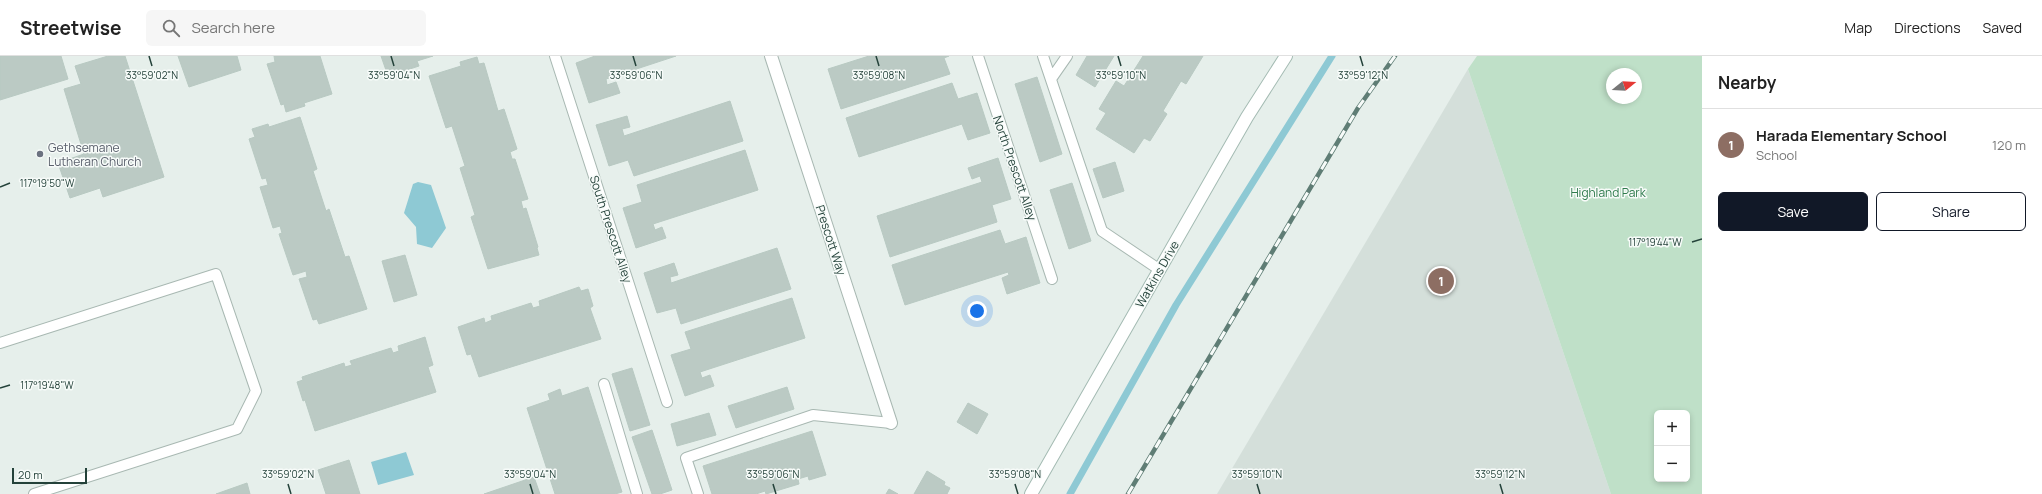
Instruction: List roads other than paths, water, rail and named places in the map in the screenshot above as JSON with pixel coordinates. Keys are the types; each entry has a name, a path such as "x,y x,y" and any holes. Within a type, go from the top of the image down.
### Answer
{"street":[{"name":"Prescott Way","path":"771,56 891,424"},
{"name":"Watkins Drive","path":"1031,494 1247,117 1286,56"}],"lane":[{"name":"South Prescott Alley","path":"555,56 667,402"},
{"name":"North Prescott Alley","path":"978,56 1052,279"},
{"path":"1043,56 1102,231 1160,270"},
{"path":"1051,79 1067,56"},
{"path":"0,343 216,274 256,391 237,429 34,494"},
{"path":"604,384 637,494"},
{"path":"698,494 686,458 813,415 891,424"}],"water":[{"path":"418,182 431,185 446,228 432,248 417,244 416,227 404,213 413,184"},
{"path":"406,452 414,475 378,485 371,462"}],"waterway":[{"path":"1070,494 1176,305 1332,56"}],"railway":[{"path":"1128,494 1358,108 1395,56"}],"place":[{"name":"Gethsemane Lutheran Church","path":"40,154"},
{"name":"Harada Elementary School","path":"1441,281"}],"park label":[{"name":"Highland Park","path":"1608,192"}]}
